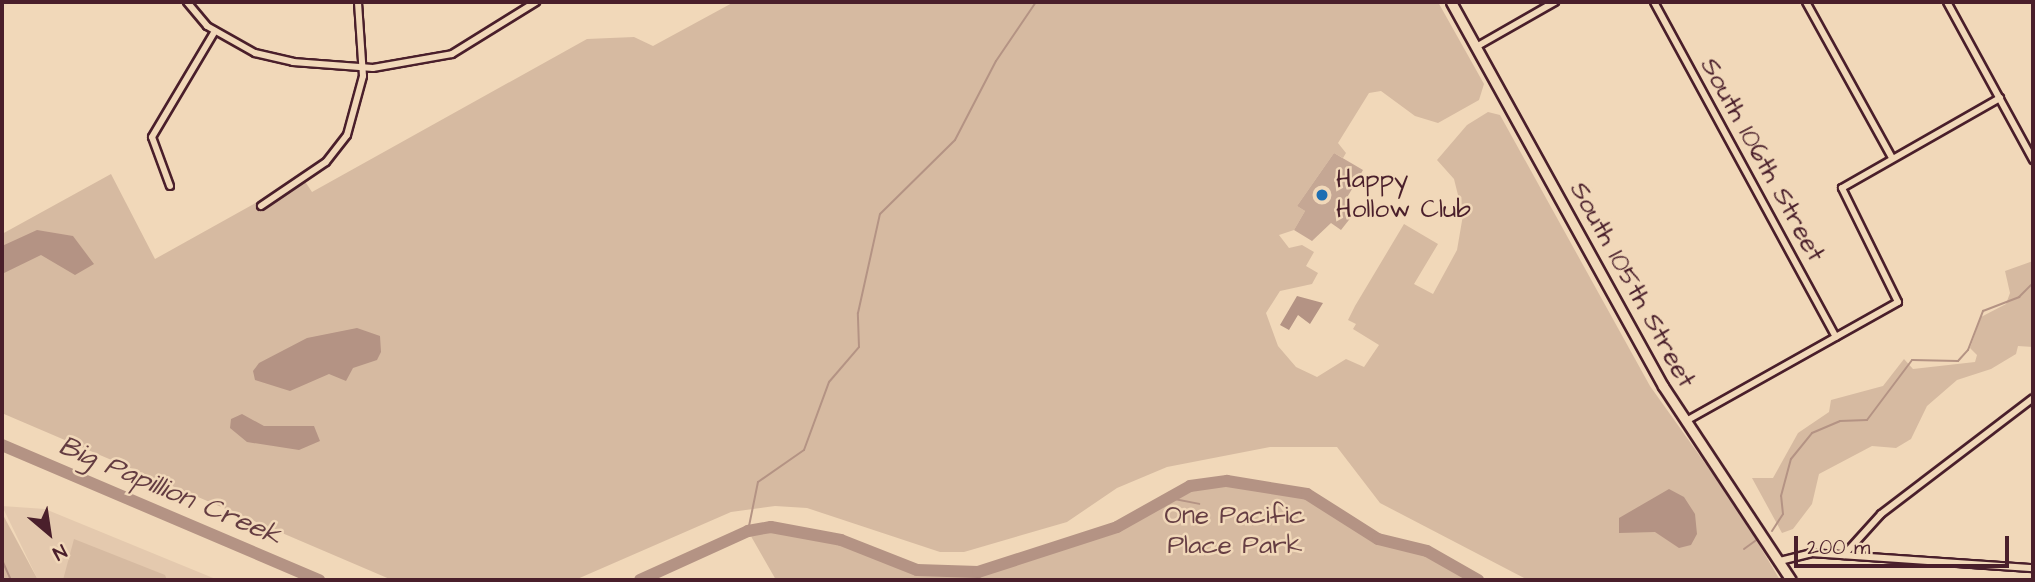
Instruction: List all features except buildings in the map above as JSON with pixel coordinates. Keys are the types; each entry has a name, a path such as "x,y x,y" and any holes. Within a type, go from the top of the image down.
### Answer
{"street":[{"path":"187,2 215,31 278,59 363,68 452,54 536,2"},
{"path":"261,206 336,151 360,96 363,68 358,2"},
{"name":"South 105th Street","path":"1451,2 1686,421 1791,580"},
{"path":"1476,47 1555,2"},
{"name":"South 106th Street","path":"1654,2 1836,337"},
{"path":"1807,2 1892,158"},
{"path":"1947,2 2033,160"},
{"path":"170,186 152,137 215,31"},
{"path":"1686,421 1900,300 1842,188 2000,98"},
{"path":"1844,555 1881,513 2033,398"},
{"path":"1780,561 1811,553 2033,568"}],"shaded area":[{"path":"37,230 73,236 94,264 75,275 41,255 2,274 2,246"},
{"path":"1297,296 1323,303 1310,324 1298,315 1289,330 1280,325"},
{"path":"357,328 380,336 381,352 377,360 353,368 346,381 329,374 290,391 255,380 253,371 259,363 307,338"},
{"path":"242,414 264,426 314,426 320,441 299,450 247,442 230,428 231,419"},
{"path":"1669,489 1684,497 1695,514 1697,534 1691,545 1679,548 1655,532 1619,533 1619,518"},
{"path":"2,506 45,509 218,580 38,580"}],"green space":[{"name":"Happy Hollow Club","path":"734,2 1438,2 1484,84 1479,100 1438,123 1415,116 1381,91 1369,93 1338,143 1346,153 1343,158 1334,153 1297,206 1305,211 1294,230 1279,235 1289,248 1302,245 1314,252 1306,266 1318,273 1312,284 1280,291 1266,313 1278,346 1296,367 1317,377 1346,359 1364,367 1379,345 1353,329 1356,324 1348,320 1355,306 1404,224 1438,244 1414,284 1433,294 1457,250 1463,215 1454,179 1437,160 1467,125 1488,112 1500,115 1650,386 1737,508 1780,580 1528,580 1380,503 1337,447 1270,447 1167,467 1117,488 1067,522 964,552 940,552 807,508 775,506 731,512 575,580 392,580 4,414 2,426 2,234 111,174 155,259 302,177 312,192 587,39 634,37 653,46"},
{"path":"2033,261 2033,347 2018,346 2016,354 1991,369 1957,380 1927,406 1911,439 1896,448 1872,446 1819,474 1812,504 1793,529 1782,533 1752,478 1773,478 1798,433 1829,412 1831,400 1883,386 1904,359 1913,369 1975,362 1977,355 1970,348 1981,317 2006,304 2010,293 2005,271"},
{"name":"One Pacific Place Park","path":"1227,481 1307,494 1378,539 1427,551 1478,580 776,580 748,531 801,530 917,570 978,572 1117,527 1190,486"},
{"path":"2,513 38,580 2,580"},
{"path":"74,539 165,575 167,580 63,580"}],"waterway":[{"path":"748,531 758,482 804,450 829,382 859,347 858,313 880,214 955,140 996,61 1036,2"},
{"path":"1772,531 1783,514 1781,496 1791,459 1812,433 1840,421 1867,420 1912,360 1958,361 1968,350 1983,311 2019,297 2033,283"},
{"name":"Big Papillion Creek","path":"2,445 319,580"},
{"name":"Big Papillion Creek","path":"640,580 748,531 771,527 841,540 917,570 978,572 1117,527 1190,486 1227,481 1307,494 1378,539 1427,551 1478,580"},
{"path":"1164,497 1199,504"},
{"path":"1744,549 1758,539"},
{"path":"2,560 11,580"}],"place":[{"name":"Happy Hollow Club","path":"1322,195"}]}
